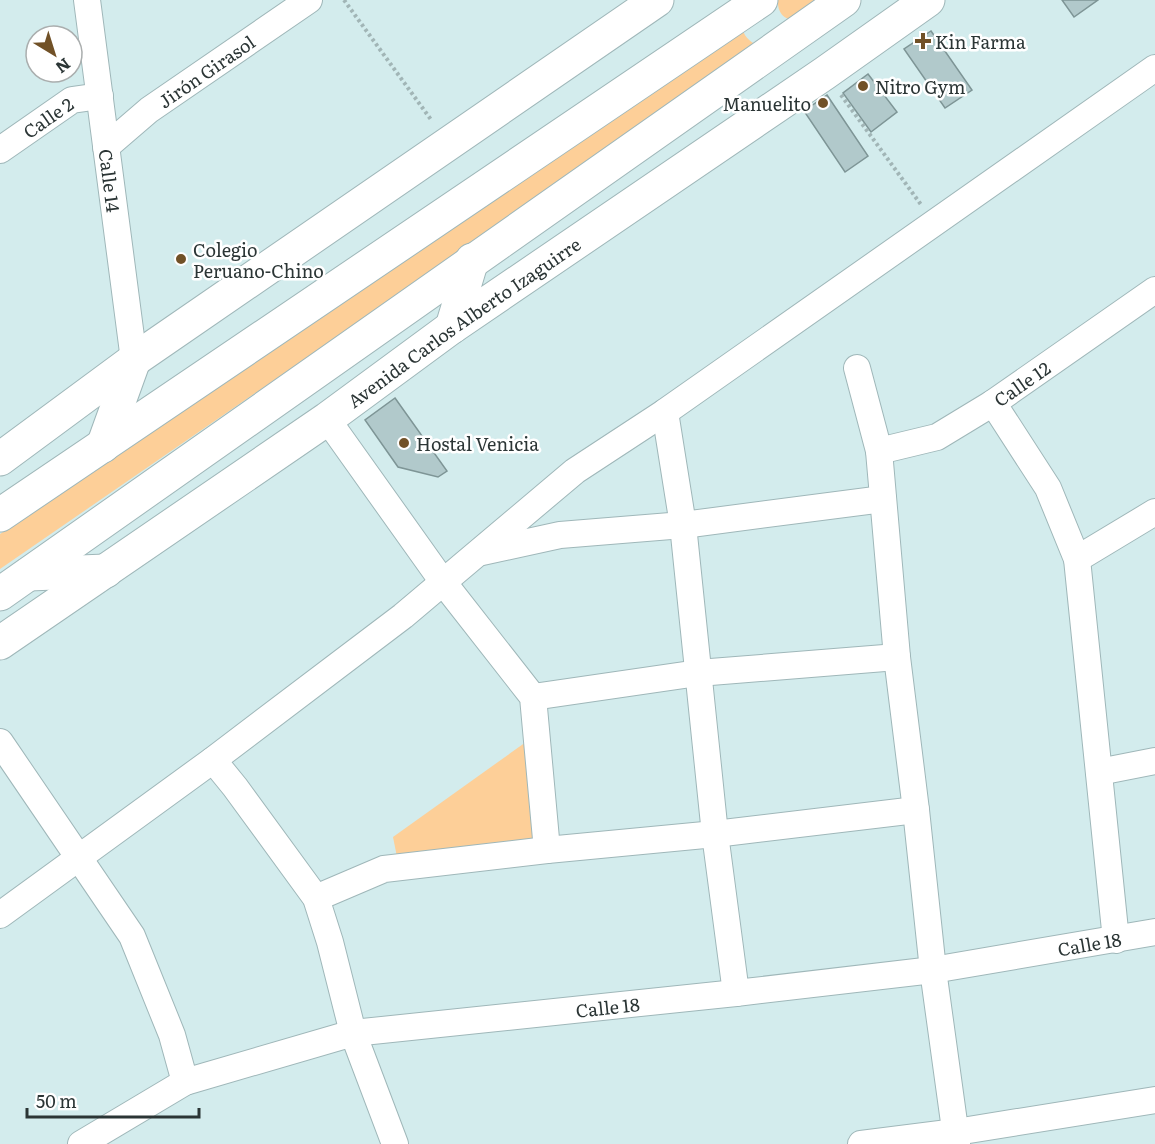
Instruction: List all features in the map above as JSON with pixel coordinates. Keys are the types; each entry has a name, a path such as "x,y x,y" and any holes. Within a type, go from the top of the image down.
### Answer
{"main road":[{"path":"0,459 134,360 657,0"},
{"path":"762,0 761,24 765,32 780,38 794,36"},
{"path":"0,515 762,0"},
{"path":"0,594 471,260 844,0"},
{"name":"Avenida Carlos Alberto Izaguirre","path":"0,643 327,419 452,327 825,73 928,0"},
{"path":"452,327 471,260"},
{"path":"103,446 134,360"},
{"path":"29,574 105,571"}],"street":[{"name":"Calle 14","path":"87,0 134,360"},
{"name":"Jirón Girasol","path":"106,147 149,110 309,0"},
{"path":"0,915 213,760 403,616 575,471 665,412 1155,68"},
{"name":"Calle 2","path":"0,150 72,100 100,96"},
{"name":"Calle 12","path":"879,451 937,437 993,403 1155,290"},
{"path":"857,368 879,451 897,657 933,970 956,1138"},
{"path":"993,403 1048,488 1077,559 1116,940"},
{"path":"665,412 683,525 716,834 736,993"},
{"path":"327,419 443,582 533,698 547,850"},
{"path":"478,553 560,535 683,525 883,500"},
{"path":"1077,559 1155,512"},
{"path":"533,698 698,673 897,657"},
{"path":"0,742 132,936 172,1035 185,1082"},
{"path":"213,760 316,898 330,942 353,1033 395,1144"},
{"path":"1099,772 1155,761"},
{"path":"316,898 384,869 547,850 716,834 916,810"},
{"name":"Calle 18","path":"81,1144 185,1082 353,1033 933,970 1155,932"},
{"path":"861,1144 956,1138 1155,1100"}],"path":[{"path":"344,0 448,143"},
{"path":"825,73 934,223"}],"shaded area":[{"path":"778,0 825,0 795,21 782,15"},
{"path":"741,25 747,38 759,46 0,569 0,534"},
{"path":"526,742 538,845 397,857 393,837"}],"building":[{"path":"1062,0 1098,0 1074,17"},
{"path":"931,31 972,90 945,108 904,49"},
{"path":"868,74 897,112 871,132 843,93"},
{"path":"827,95 868,156 845,172 804,111"},
{"name":"Hostal Venicia","path":"395,398 447,471 438,477 398,467 365,420"}],"place":[{"name":"Kin Farma","path":"923,41"},
{"name":"Nitro Gym","path":"863,86"},
{"name":"Manuelito","path":"823,103"},
{"name":"Colegio Peruano-Chino","path":"181,259"},
{"name":"Hostal Venicia","path":"404,443"}]}
